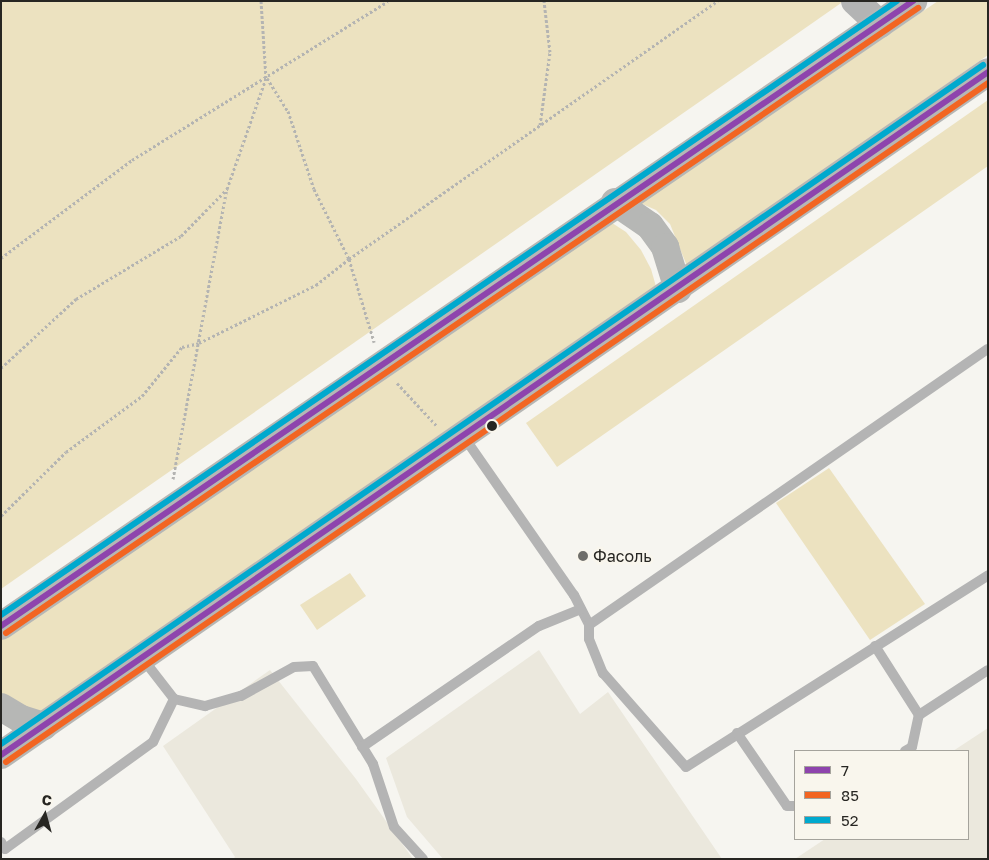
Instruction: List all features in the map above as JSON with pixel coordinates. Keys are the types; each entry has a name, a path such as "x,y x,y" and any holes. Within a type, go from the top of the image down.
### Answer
{"main road":[{"path":"1,626 615,202 913,1"},
{"path":"1,755 678,289 988,72"},
{"path":"615,202 634,213 655,233 665,247 678,289"},
{"path":"1,707 21,719 44,726"}],"street":[{"path":"855,1 880,24"}],"lane":[{"path":"589,625 988,349"},
{"path":"458,440 581,609 589,625 589,639 603,673 686,767 988,574"},
{"path":"362,747 539,626 581,609"},
{"path":"875,646 919,716"},
{"path":"142,658 174,699 205,706 241,696 294,667 313,666 373,764 394,827 423,859"},
{"path":"907,750 912,747 919,716 988,670"},
{"path":"1,842 6,849 153,742 174,699"},
{"path":"737,733 786,806 794,806"}],"path":[{"path":"167,512 227,188 266,78 261,1"},
{"path":"1,258 132,160 388,1"},
{"path":"540,126 550,52 544,1"},
{"path":"1,516 66,452 142,396 182,347 199,342 316,285 349,259 718,1"},
{"path":"266,78 288,111 314,189 349,259 380,365 458,440"},
{"path":"1,368 76,299 181,236 227,188"}],"shaded area":[{"path":"1,1 844,1 1,589"},
{"path":"938,1 988,1 988,55 687,266 670,224 656,210 640,203"},
{"path":"988,100 988,166 557,467 526,423"},
{"path":"609,221 626,232 641,250 651,269 657,290 43,714 6,699 1,692 1,638"},
{"path":"829,468 925,604 870,640 776,503"},
{"path":"350,573 366,596 317,630 300,605"},
{"path":"539,650 580,714 608,692 722,859 443,859 407,817 386,758"},
{"path":"270,670 356,779 413,859 233,859 235,857 163,746"},
{"path":"988,728 988,859 795,859 824,840 969,840 969,750 955,750"}],"transit line":[{"name":"52","path":"1,615 897,1"},
{"name":"7","path":"1,626 913,1"},
{"name":"85","path":"6,633 918,8"},
{"name":"52","path":"1,744 983,65"},
{"name":"7","path":"1,755 988,72"},
{"name":"85","path":"6,762 988,83"}],"place":[{"name":"Фасоль","path":"583,556"}]}
